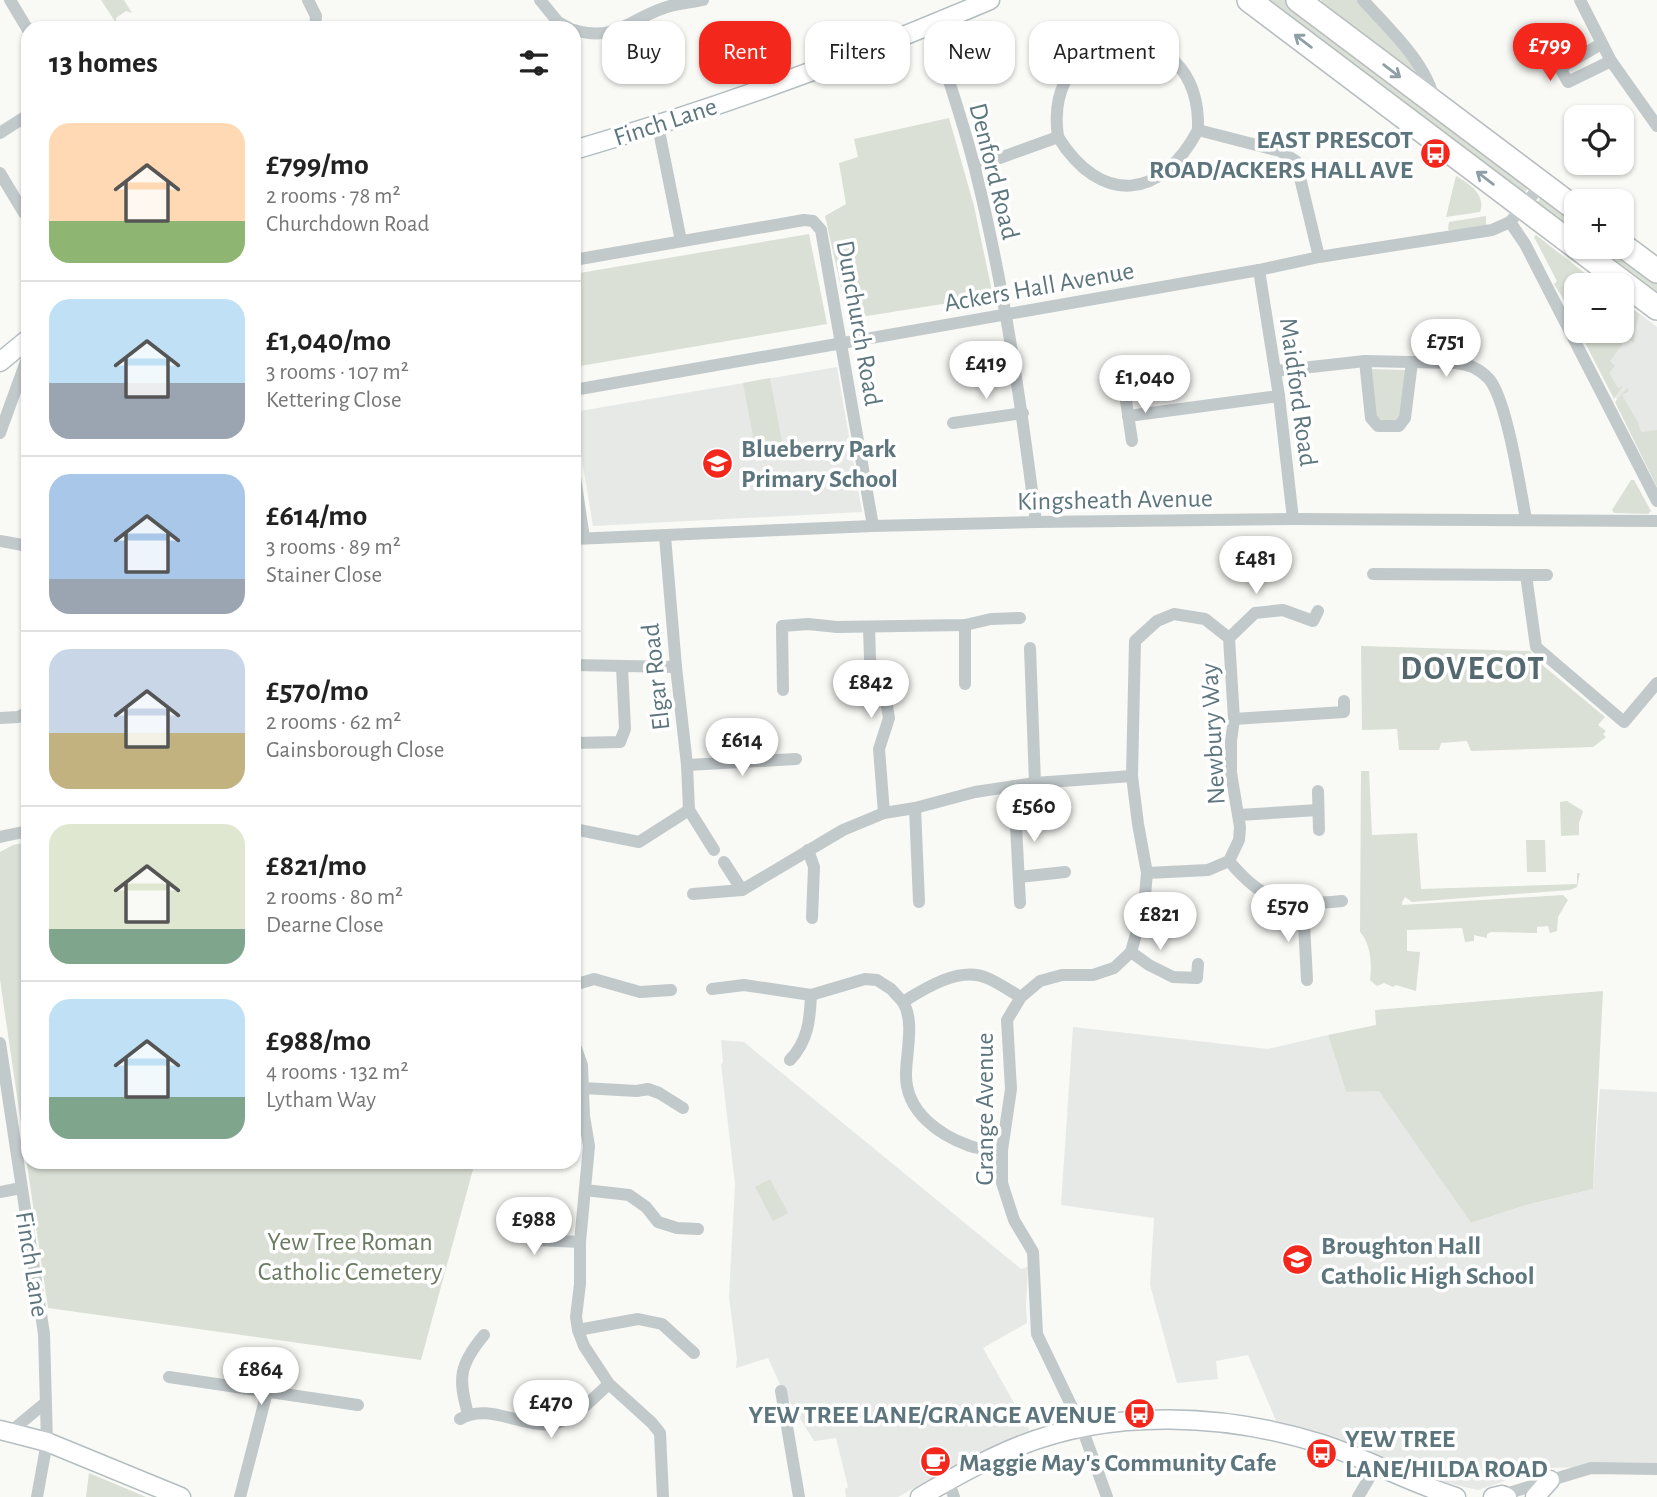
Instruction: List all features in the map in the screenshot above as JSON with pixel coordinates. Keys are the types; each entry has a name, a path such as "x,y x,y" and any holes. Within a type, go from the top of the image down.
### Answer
{"highway":[{"path":"1249,0 1517,215 1657,307"},
{"path":"1298,0 1564,200"},
{"path":"1634,254 1657,271"}],"street":[{"path":"10,0 23,21"},
{"path":"308,0 316,21"},
{"path":"540,0 555,21"},
{"path":"581,31 614,32 667,6 703,0"},
{"name":"Finch Lane","path":"940,21 990,0"},
{"path":"1363,0 1419,66 1427,79 1434,103"},
{"path":"1580,0 1611,61 1657,126"},
{"name":"Finch Lane","path":"581,148 657,126 924,28"},
{"path":"1130,42 1155,47 1177,62 1192,87 1199,109 1198,130 1187,151 1160,176 1130,186 1113,184 1094,177 1081,167 1058,137 1056,120 1059,103 1072,69 1089,53 1105,46 1130,42"},
{"path":"1601,44 1560,68 1568,82 1611,61"},
{"name":"Denford Road","path":"949,84 975,167 1005,315 1023,413 1036,522"},
{"path":"0,133 21,120"},
{"path":"581,259 681,241 657,126"},
{"path":"1198,130 1280,151 1296,161 1319,257"},
{"path":"975,167 1058,137"},
{"path":"0,173 21,208"},
{"path":"1542,184 1517,215 1525,244 1657,501"},
{"name":"Ackers Hall Avenue","path":"581,389 1259,270 1319,257 1492,230 1517,215"},
{"name":"Dunchurch Road","path":"681,241 804,220 813,221 821,230 873,526"},
{"name":"Maidford Road","path":"1259,270 1279,396 1293,519"},
{"path":"0,362 21,345"},
{"path":"1275,371 1365,361 1468,364 1487,377 1494,387 1502,410 1526,519"},
{"path":"1365,361 1371,418 1378,426 1394,427 1399,426 1405,418 1412,362"},
{"path":"0,433 21,375"},
{"path":"1125,394 1132,441"},
{"path":"1128,416 1279,396"},
{"path":"953,422 1023,413"},
{"name":"Kingsheath Avenue","path":"581,539 1036,522 1526,519 1657,522"},
{"name":"Elgar Road","path":"665,536 689,810 713,850"},
{"path":"0,541 21,545"},
{"path":"1373,574 1526,579 1547,575"},
{"path":"1526,579 1536,647 1624,722 1657,683"},
{"path":"1229,638 1255,613 1283,610 1313,621 1318,611"},
{"name":"Newbury Way","path":"1132,776 1135,641 1157,621 1174,614 1205,619 1229,638 1234,719 1230,741 1231,773 1239,815 1239,840 1229,861"},
{"path":"783,690 782,626 965,625 991,619 1020,618"},
{"path":"965,625 965,684"},
{"path":"869,627 870,659 877,684 886,700 889,718 879,749 884,813"},
{"path":"1030,648 1035,783"},
{"path":"581,665 676,667"},
{"path":"581,743 620,742 625,729 622,666"},
{"path":"1234,719 1344,712 1344,701"},
{"path":"0,718 21,716"},
{"path":"687,765 796,759"},
{"path":"693,894 742,890 843,830 884,813 1014,786 1132,776 1147,873 1144,906 1131,952 1114,968 1093,975 1062,975 1040,981 1021,997 984,976 957,976 931,984 903,1002"},
{"path":"1014,786 1020,903"},
{"path":"1318,791 1319,830"},
{"path":"915,808 919,902"},
{"path":"581,830 639,842 689,810"},
{"path":"1239,815 1318,810"},
{"path":"0,837 21,832"},
{"path":"808,850 814,867 812,918"},
{"path":"1147,873 1208,870 1229,861 1244,879 1268,897 1303,905 1342,901"},
{"path":"724,862 742,890"},
{"path":"1019,877 1065,872"},
{"path":"1303,905 1307,980"},
{"path":"1131,952 1149,965 1173,976 1197,978 1198,964"},
{"path":"581,983 594,979 640,992 671,990"},
{"path":"712,989 744,985 811,995 865,979 877,980 903,1002 909,1013 905,1079 917,1112 939,1132 972,1147 1002,1150"},
{"path":"790,1060 801,1049 810,1022 811,995"},
{"name":"Grange Avenue","path":"1021,997 1007,1020 1011,1089 1002,1150 1002,1183 1014,1220 1033,1252 1037,1334 1082,1428 1107,1497"},
{"name":"Finch Lane","path":"0,1043 5,1108 21,1188 44,1334 47,1442 37,1497"},
{"path":"581,1062 581,1102"},
{"path":"583,1088 637,1091 648,1089 683,1108"},
{"path":"581,1122 589,1146 576,1317 584,1346 609,1384 660,1433 663,1497"},
{"path":"0,1192 21,1188"},
{"path":"585,1190 629,1195 646,1207 658,1222 677,1228 698,1229"},
{"path":"502,1220 537,1240 580,1242"},
{"path":"579,1330 638,1319 662,1324 694,1353"},
{"path":"484,1335 460,1376 464,1417 487,1413 536,1423 559,1423 580,1411 609,1384"},
{"path":"169,1377 358,1405"},
{"path":"240,1497 267,1391"},
{"path":"781,1391 799,1497"},
{"path":"5,1431 45,1403"},
{"path":"920,1497 951,1489 1022,1445 1082,1428 1147,1420 1222,1423 1319,1443 1450,1496"},
{"path":"5,1431 47,1442 181,1497"},
{"path":"1359,1497 1377,1465"},
{"path":"1501,1496 1596,1468 1657,1469"},
{"path":"1535,1497 1550,1480"}],"shaded area":[{"path":"1640,314 1657,327 1657,482 1602,369 1620,343 1634,343 1634,323"},
{"name":"Blueberry Park Primary School","path":"837,367 862,512 593,526 581,454 581,411"},
{"name":"Broughton Hall Catholic High School","path":"1073,1027 1268,1049 1328,1035 1346,1092 1379,1090 1471,1223 1526,1205 1593,1189 1600,1089 1657,1092 1657,1471 1604,1467 1543,1468 1478,1490 1421,1477 1373,1455 1277,1423 1248,1355 1216,1361 1218,1379 1177,1383 1150,1285 1154,1218 1061,1205"},
{"path":"721,1040 744,1042 1021,1269 1028,1267 1027,1323 983,1348 1031,1433 953,1466 898,1497 846,1497 845,1489 848,1487 836,1438 814,1441 782,1389 768,1358 736,1368 729,1297 735,1184 721,1064"}],"green space":[{"path":"101,0 124,0 132,13 126,11 115,21"},
{"path":"1270,0 1286,0 1531,184 1524,194"},
{"path":"1357,0 1421,74 1419,76 1320,2"},
{"path":"949,118 974,206 993,296 848,319 825,216 846,204 839,163 858,157 854,139"},
{"path":"1456,176 1479,195 1480,212 1446,217"},
{"path":"1544,193 1564,208 1564,225 1536,204"},
{"path":"1486,216 1486,226 1450,231 1448,229 1449,222"},
{"path":"809,234 827,324 581,366 581,273"},
{"path":"1536,235 1585,273 1564,273 1564,300 1554,284 1557,281 1534,237"},
{"path":"1609,259 1631,259 1657,279 1657,296 1634,278 1634,273 1627,273"},
{"path":"1634,310 1640,314 1634,343"},
{"path":"1585,343 1623,343 1610,361 1615,366 1609,373 1618,388 1623,386 1614,399"},
{"path":"1370,369 1406,370 1401,417 1396,422 1377,419"},
{"path":"770,378 782,442 755,447 743,383"},
{"path":"1627,388 1629,391 1622,395 1641,432 1657,430 1657,487 1615,402"},
{"path":"1631,480 1634,480 1651,511 1648,514 1614,513 1612,510"},
{"path":"1361,646 1530,651 1540,663 1605,717 1598,725 1606,731 1603,734 1606,737 1593,747 1471,751 1467,741 1441,743 1439,750 1399,750 1397,729 1362,730"},
{"path":"1361,771 1369,771 1372,835 1417,833 1421,889 1577,884 1577,873 1580,873 1577,887 1570,890 1412,902 1405,897 1402,905 1563,895 1568,900 1558,917 1557,931 1550,933 1548,926 1537,927 1537,933 1491,932 1487,934 1487,938 1474,935 1474,941 1465,942 1462,928 1407,930 1407,951 1420,952 1416,991 1384,983 1377,986 1370,980 1370,955 1360,932"},
{"path":"1567,801 1583,811 1579,835 1561,836 1560,802"},
{"path":"1526,840 1545,840 1546,872 1527,872"},
{"name":"Yew Tree Roman Catholic Cemetery","path":"21,843 21,1124 0,980 0,852"},
{"path":"1603,991 1593,1189 1526,1205 1471,1223 1379,1091 1346,1092 1328,1035 1376,1025 1375,1010"},
{"name":"Yew Tree Roman Catholic Cemetery","path":"28,1169 473,1169 421,1360 48,1308"},
{"path":"770,1179 788,1213 773,1221 755,1187"},
{"path":"89,1473 146,1497 86,1497"}],"place":[{"name":"EAST PRESCOT ROAD/ACKERS HALL AVE","path":"1436,154"},
{"name":"Blueberry Park Primary School","path":"718,463"},
{"name":"Broughton Hall Catholic High School","path":"1298,1260"},
{"name":"YEW TREE LANE/GRANGE AVENUE","path":"1139,1414"},
{"name":"YEW TREE LANE/HILDA ROAD","path":"1322,1453"},
{"name":"Maggie May's Community Cafe","path":"936,1462"}],"district":[{"name":"DOVECOT","path":"1473,667"}]}
